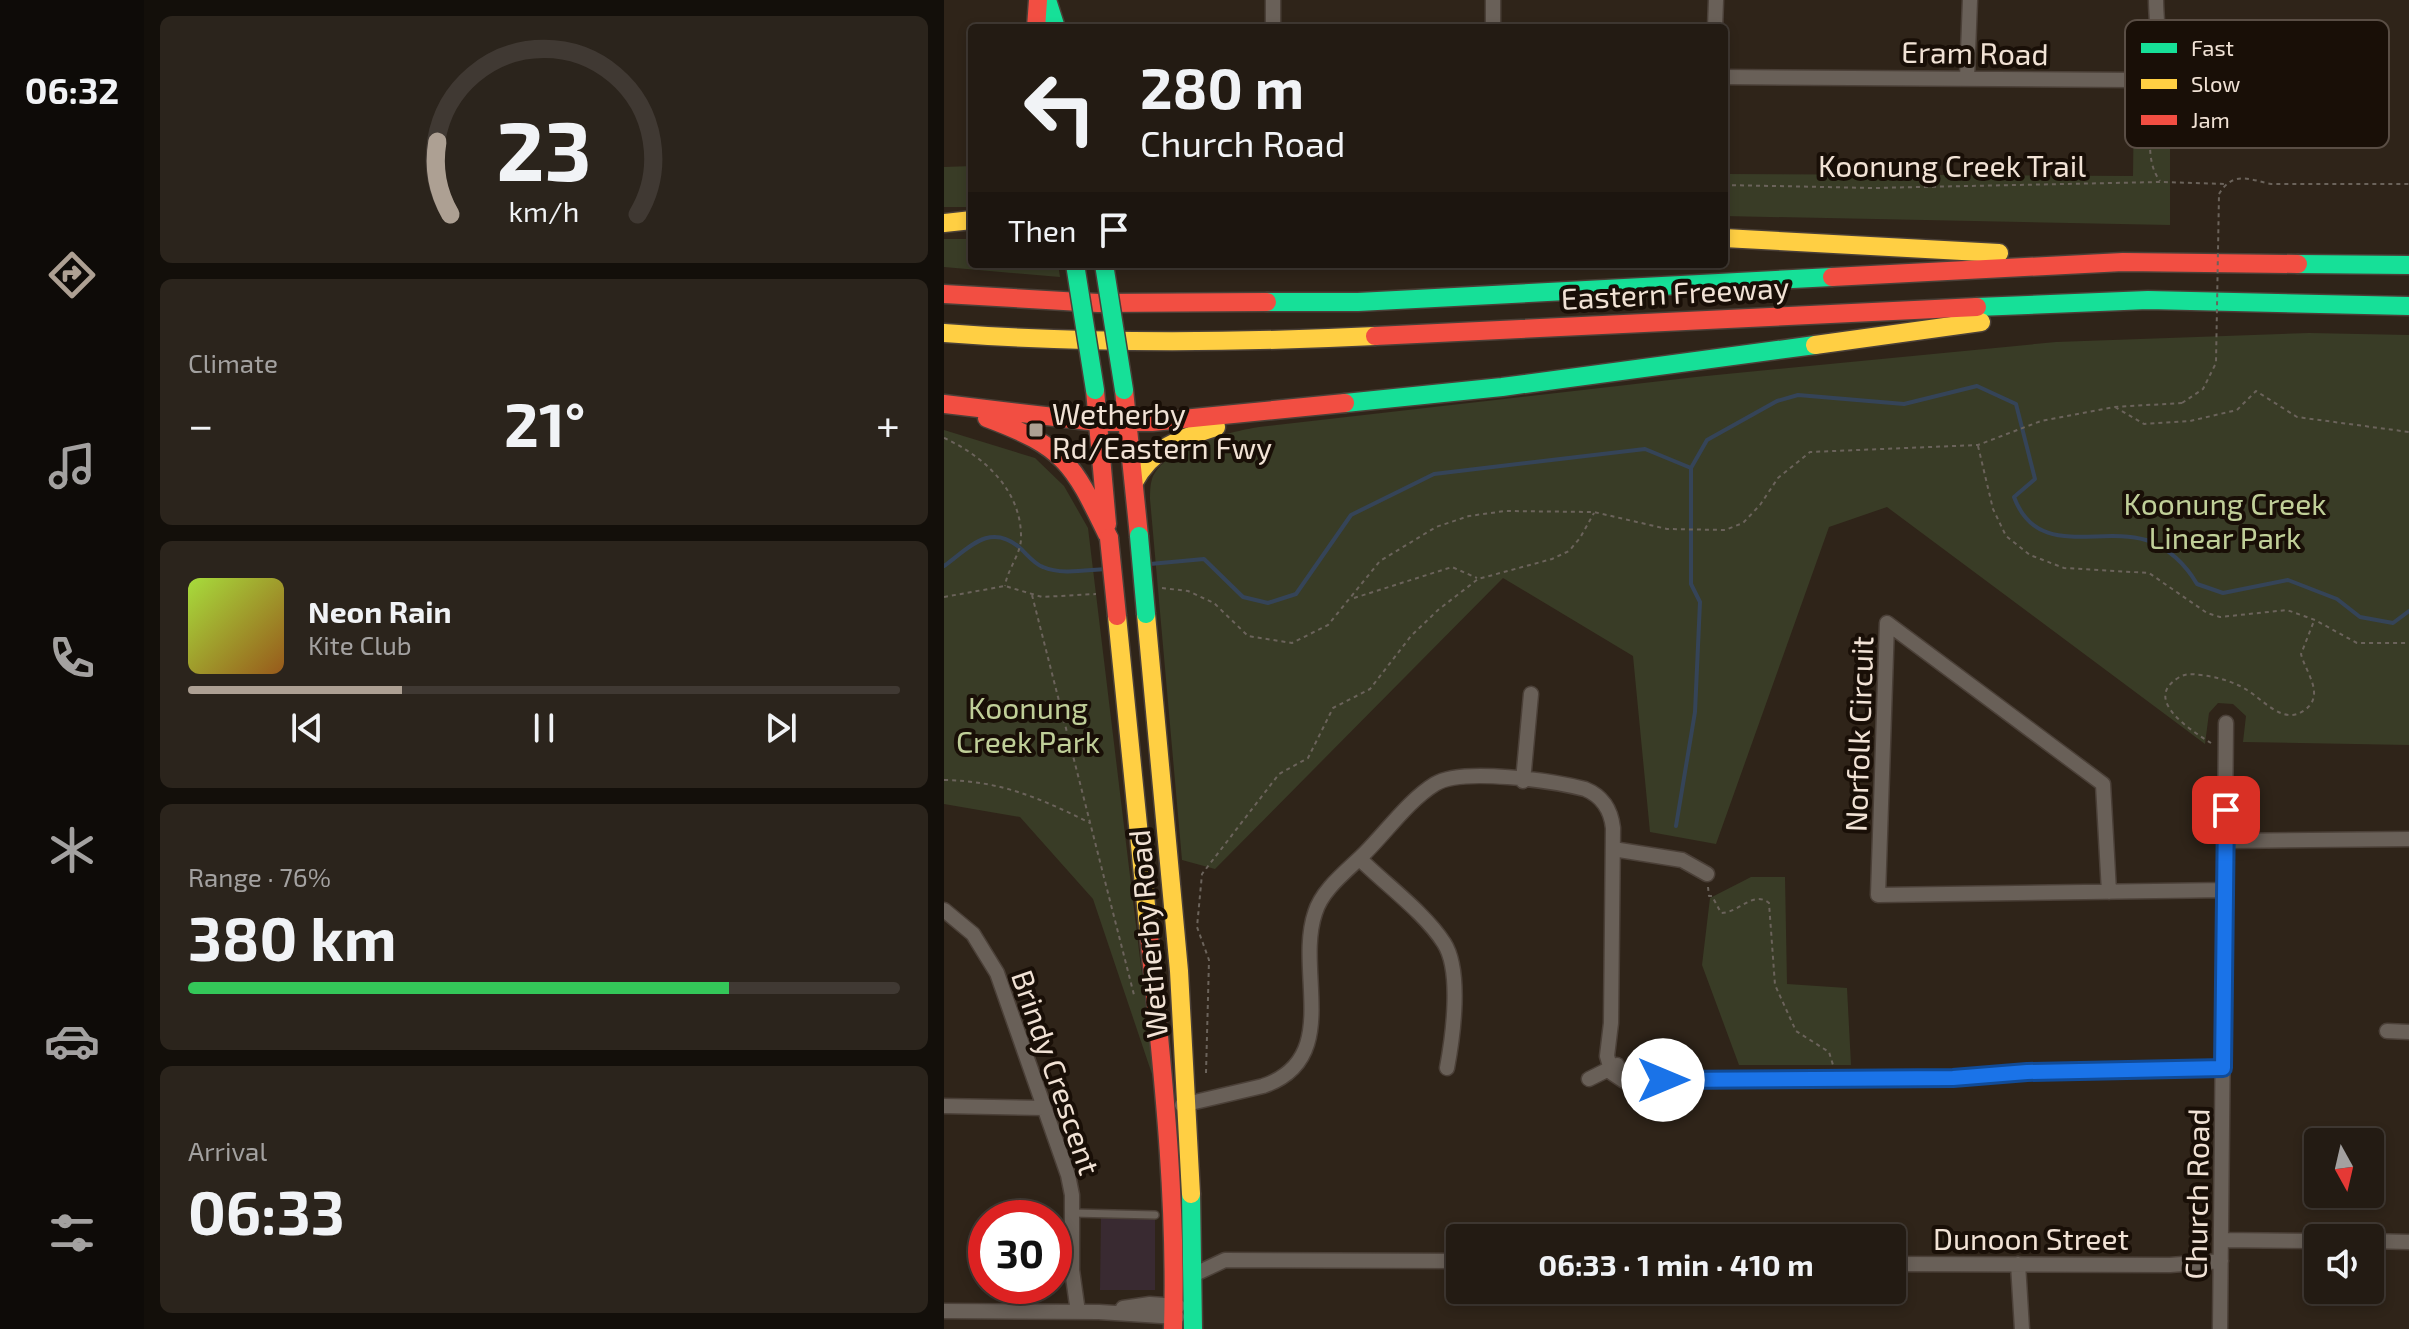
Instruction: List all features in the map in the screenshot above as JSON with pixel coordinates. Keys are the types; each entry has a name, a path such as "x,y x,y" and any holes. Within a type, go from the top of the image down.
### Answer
{"main road":[{"path":"1036,24 1038,0"},
{"path":"1047,0 1055,24"},
{"path":"944,225 968,221"},
{"path":"944,225 968,227"},
{"path":"1728,238 2123,262"},
{"name":"Eastern Freeway","path":"944,294 1098,303 1358,302 2123,262 2409,265"},
{"name":"Wetherby Road","path":"1076,268 1095,390 1166,1108 1175,1255 1173,1317"},
{"name":"Wetherby Road","path":"1105,268 1124,390 1198,1101 1193,1321"},
{"path":"947,404 1097,422 1299,408 1517,385 2148,300"},
{"name":"Eastern Freeway","path":"944,333 1032,340 1239,343 1753,316 2148,300 2409,306"},
{"path":"947,404 1026,435 1064,459 1075,472 1109,538"},
{"path":"1134,482 1142,462 1154,452 1193,434 1299,408"}],"street":[{"path":"1273,0 1273,24"},
{"path":"1493,0 1493,24"},
{"path":"1715,24 1716,0"},
{"path":"1967,78 1970,0"},
{"path":"2156,0 2156,20"},
{"name":"Eram Road","path":"1728,77 2125,80"},
{"name":"Norfolk Circuit","path":"2109,892 2103,784 1887,623 1878,895 2109,892 2225,890"},
{"path":"1523,781 1531,694"},
{"name":"Church Road","path":"2220,1329 2226,723"},
{"path":"1166,1108 1276,1082 1302,1058 1310,1035 1314,913 1324,896 1424,792 1439,782 1472,775 1577,787 1595,794 1611,815 1613,1067"},
{"path":"2225,841 2409,839"},
{"path":"1613,849 1682,860 1707,874"},
{"path":"1360,859 1436,933 1449,953 1453,986 1447,1068"},
{"name":"Brindy Crescent","path":"944,910 973,934 997,973 1071,1185 1072,1312"},
{"path":"2387,1031 2409,1032"},
{"path":"1613,1067 1628,1074 1663,1080 1953,1078 2027,1072 2223,1068"},
{"path":"1589,1079 1613,1067"},
{"path":"944,1106 1044,1108"},
{"path":"2221,1240 2304,1241"},
{"path":"1194,1241 1206,1252 1225,1260 1446,1261"},
{"path":"2384,1241 2409,1242"},
{"path":"1193,1275 1225,1260"},
{"name":"Dunoon Street","path":"1906,1264 2221,1266"},
{"path":"2022,1264 2022,1329"},
{"path":"944,1311 1099,1312 1193,1321"}],"lane":[{"path":"1073,1213 1155,1215"}],"path":[{"path":"2153,148 2154,173 2161,182"},
{"name":"Koonung Creek Trail","path":"1728,185 1874,188 2161,182 2227,184 2252,177 2271,184 2343,187 2409,184"},
{"path":"1156,589 1188,591 1214,603 1248,636 1292,643 1328,625 1380,561 1436,527 1469,516 1505,511 1594,512 1679,531 1725,530 1743,523 1778,478 1810,452 1978,445 2041,421 2114,407 2182,403 2203,389 2216,363 2219,194 2227,184"},
{"path":"2114,407 2144,424 2190,421 2237,410 2256,391 2297,417 2409,432"},
{"path":"944,438 966,448 1005,484 1017,505 1021,541 1005,586"},
{"path":"1978,445 1993,509 2006,536 2030,555 2064,568 2149,573 2207,613 2220,617 2287,610 2315,620 2357,643 2409,643"},
{"path":"1198,1101 1209,960 1197,927 1202,874 1279,774 1308,758 1333,708 1370,689 1411,636 1438,610 1478,579 1552,559 1569,551 1594,512"},
{"path":"1352,598 1452,567 1478,579"},
{"path":"944,597 1005,586 1042,597 1100,593"},
{"path":"1031,593 1134,994"},
{"path":"2226,747 2216,747 2174,717 2167,707 2166,693 2171,682 2185,673 2219,677 2248,690 2272,709 2285,715 2297,714 2312,702 2315,686 2301,654 2315,620"},
{"path":"944,780 977,780 1030,793 1091,823"},
{"path":"1707,874 1709,896 1712,896 1721,913 1735,910 1755,898 1769,903 1775,985 1796,1031 1829,1052 1833,1066"}],"shaded area":[{"path":"1101,1217 1155,1218 1155,1290 1100,1290"}],"green space":[{"path":"2133,148 2170,148 2170,225 1728,216 1728,174 2133,176"},
{"path":"968,166 968,207 944,207 944,167"},
{"path":"944,239 968,239 968,268 1059,268 1060,277 944,267"},
{"name":"Koonung Creek Linear Park","path":"2309,333 2409,335 2409,745 2243,742 2246,716 2233,704 2218,703 2209,713 2205,744 1887,507 1829,527 1716,844 1650,832 1633,656 1503,578 1215,869 1182,860 1150,486 1159,468 1183,450 1215,437 1259,427 1696,377 2056,342"},
{"name":"Koonung Creek Park","path":"944,430 1035,458 1064,486 1088,528 1155,1083 1093,899 1020,817 944,804"},
{"path":"1751,877 1785,877 1787,984 1847,988 1851,1065 1739,1065 1702,965 1710,898"}],"waterway":[{"path":"1150,564 1204,559 1243,597 1268,603 1296,594 1351,515 1434,474 1645,449 1691,468 1707,440 1777,401 1798,395 1904,404 1977,386 2016,404 2035,479 2014,497 2024,516 2038,528 2053,534 2146,540 2176,558 2197,584 2223,593 2288,580 2337,599 2360,617 2393,623 2409,611"},
{"path":"1676,826 1695,712 1700,602 1691,584 1691,468"},
{"path":"944,566 979,541 998,537 1019,547 1043,567 1058,571 1105,569"}],"traffic: fast":[{"path":"1047,0 1055,24"},
{"path":"2298,264 2409,265"},
{"path":"1076,268 1095,390"},
{"path":"1105,268 1124,390"},
{"path":"1267,302 1358,302 1832,277"},
{"path":"1977,307 2148,300 2409,306"},
{"path":"1345,403 1502,387 1815,345"},
{"path":"1139,536 1146,614"},
{"path":"1191,1194 1193,1329"}],"traffic: slow":[{"path":"944,223 968,220"},
{"path":"1728,238 1999,253"},
{"path":"1815,345 1981,322"},
{"path":"944,333 1160,341 1375,336"},
{"path":"1134,482 1149,461 1169,446 1216,427"},
{"path":"1146,614 1179,971 1191,1194"},
{"path":"1117,616 1149,935"}],"traffic: jam":[{"path":"1036,24 1038,0"},
{"path":"1832,277 2123,262 2298,264"},
{"path":"944,294 1098,303 1267,302"},
{"path":"1375,336 1977,307"},
{"path":"1095,390 1107,524"},
{"path":"1124,390 1139,536"},
{"path":"944,404 1097,422 1152,422 1345,403"},
{"path":"987,418 1035,439 1064,462 1076,475 1109,538"},
{"path":"1109,538 1117,616"},
{"path":"1149,935 1171,1181 1173,1329"}],"place":[{"name":"Wetherby Rd/Eastern Fwy","path":"1036,430"}],"route":[{"path":"1663,1080 1953,1078 2027,1072 2223,1068 2226,810"}]}
